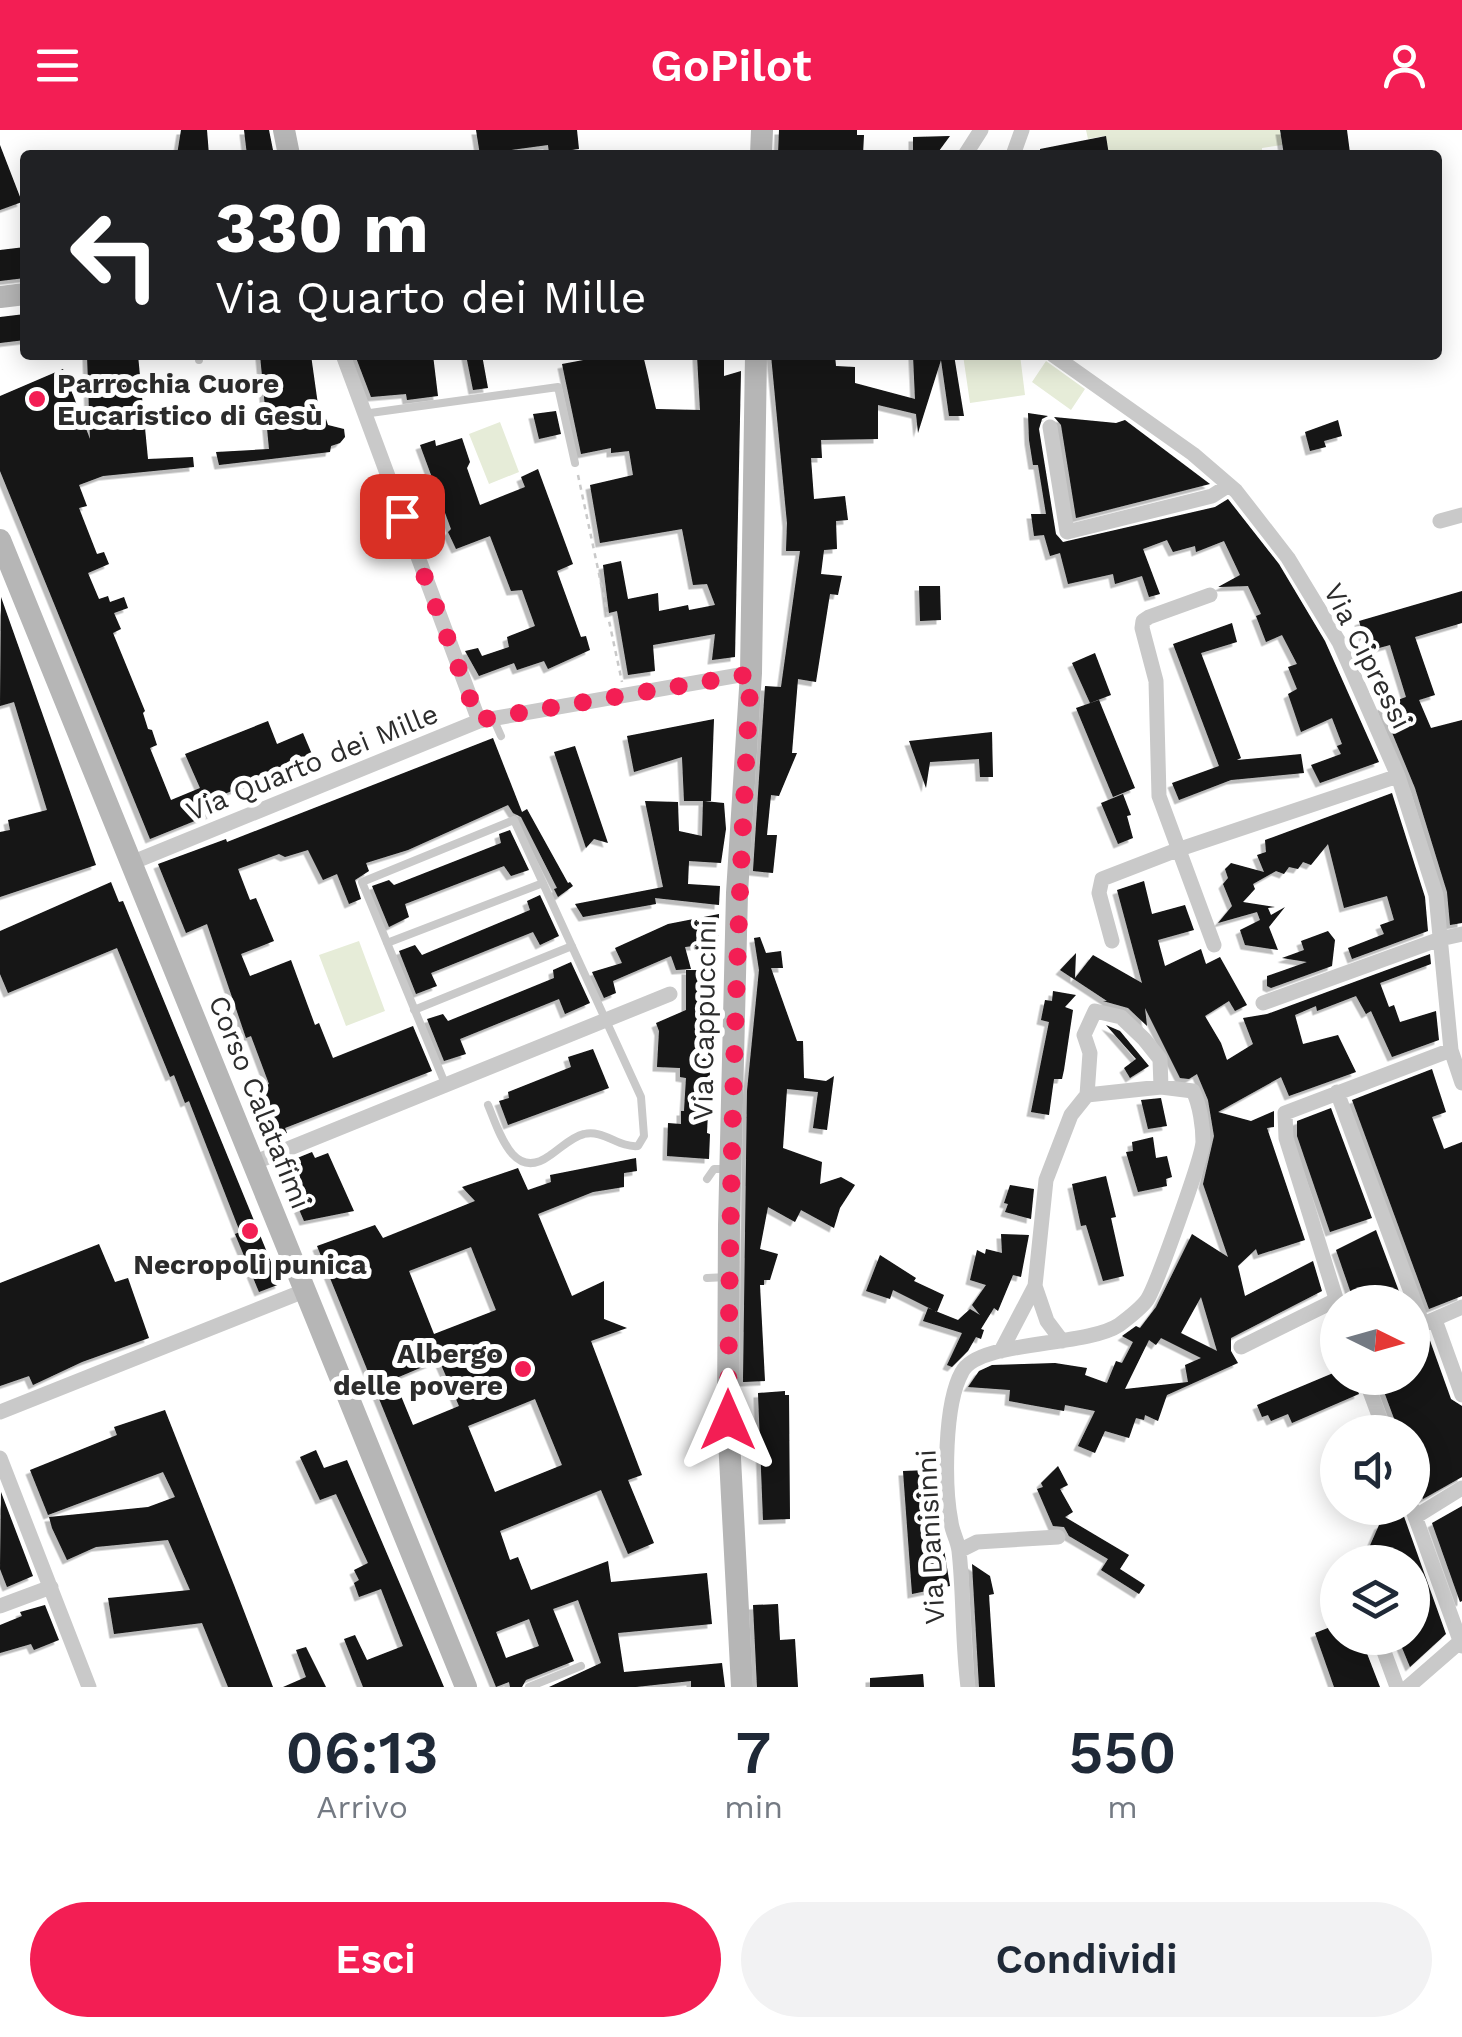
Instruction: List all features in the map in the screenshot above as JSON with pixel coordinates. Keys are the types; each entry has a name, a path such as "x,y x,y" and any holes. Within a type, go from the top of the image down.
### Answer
{"street":[{"path":"344,360 486,719"},
{"name":"Via Cappuccini","path":"742,1687 725,1518 728,1420 718,1277 730,1170 738,893 751,674 756,360"},
{"name":"Via Cipressi","path":"1060,360 1229,485 1288,558 1339,642 1398,776 1436,895 1451,1050 1462,1083"},
{"path":"1050,428 1067,532 1212,496 1229,485"},
{"path":"1440,522 1462,515"},
{"name":"Corso Calatafimi","path":"0,540 466,1687"},
{"path":"1210,595 1149,616 1142,628 1156,681 1158,796 1214,945"},
{"name":"Via Quarto dei Mille","path":"131,863 486,719 751,674"},
{"path":"1112,942 1099,893 1102,880 1177,850 1398,776"},
{"path":"1264,1003 1462,934"},
{"path":"253,1163 670,994"},
{"path":"1001,1351 1034,1286 1046,1180 1071,1115 1087,1096 1090,1053 1084,1035 1095,1010 1121,1017 1144,1039 1160,1059 1161,1087"},
{"path":"1331,1285 1286,1138 1286,1113 1451,1050"},
{"path":"1001,1351 1117,1327 1148,1299 1203,1144 1193,1090 1161,1087 1087,1096"},
{"path":"1337,1092 1408,1285"},
{"path":"1034,1286 1048,1321 1062,1341"},
{"path":"0,1412 304,1291"},
{"path":"1430,1322 1462,1308"},
{"path":"1241,1347 1320,1310"},
{"path":"1430,1338 1462,1395"},
{"name":"Via Danisinni","path":"968,1687 959,1550 951,1526 946,1479 952,1409 962,1370 976,1358 1001,1351"},
{"path":"0,1458 90,1687"},
{"path":"1430,1504 1462,1488"},
{"path":"1408,1687 1462,1643 1419,1525"},
{"path":"959,1550 977,1542 1058,1537"},
{"path":"0,1606 50,1588"},
{"path":"1386,1655 1397,1687"}],"lane":[{"path":"363,414 558,387 575,463"},
{"path":"486,719 502,736"},
{"path":"446,1086 362,882 514,820 642,1097 644,1136 638,1146 629,1147 599,1134 585,1134 538,1164 528,1164 505,1145 488,1105"},
{"path":"387,943 543,883"},
{"path":"414,1010 572,946"},
{"path":"707,1179 714,1169 730,1170"},
{"path":"529,1687 581,1666"}],"path":[{"path":"575,463 624,695"}],"green space":[{"path":"1086,130 1286,130 1280,131 1282,145 1262,150 1108,150 1105,136 1088,139"},
{"path":"964,360 1021,360 1025,395 970,403"},
{"path":"1046,361 1085,389 1071,410 1032,382"},
{"path":"500,422 519,472 489,484 469,434"},
{"path":"359,941 385,1011 346,1026 319,955"}],"building":[{"path":"181,130 207,130 209,150 178,150"},
{"path":"244,130 269,130 273,150 246,150"},
{"path":"476,130 577,130 579,149 549,150 548,145 479,150"},
{"path":"779,130 857,130 857,135 864,135 863,150 778,150"},
{"path":"1280,130 1347,130 1350,150 1283,150"},
{"path":"950,136 940,150 913,150 913,137"},
{"path":"1106,136 1108,150 1040,150"},
{"path":"0,145 20,203 0,210"},
{"path":"20,248 20,279 0,281 0,250"},
{"path":"20,315 20,341 0,343 0,317"},
{"path":"87,360 138,360 148,459 193,457 194,467 103,476 79,485 87,506 79,508 97,554 104,552 109,564 88,573 99,599 108,596 110,602 124,597 128,608 114,613 121,629 113,633 145,711 148,729 152,730 157,745 150,748 171,800 200,788 185,754 268,721 277,744 303,733 314,759 287,769 290,777 270,785 266,777 207,801 212,814 150,839 0,471 0,396 63,369 90,439"},
{"path":"260,360 312,360 320,419 344,429 345,437 331,446 330,452 219,465 216,452 269,449"},
{"path":"357,360 434,360 438,396 407,400 406,394 371,397"},
{"path":"467,360 483,360 488,388 473,390"},
{"path":"644,360 656,409 700,410 697,360 724,360 724,376 741,371 735,657 712,660 715,634 653,645 655,671 628,675 617,611 609,613 603,565 621,561 628,599 658,593 659,611 715,605 707,584 693,585 682,529 600,543 590,485 633,475 629,451 611,453 611,448 581,454 562,364"},
{"path":"771,360 835,360 836,366 855,367 855,383 915,399 913,360 941,360 918,433 916,414 878,405 878,439 821,440 822,458 811,458 814,499 845,496 848,520 836,521 837,549 824,550 821,574 842,576 838,595 830,594 816,682 798,679 792,753 797,753 779,796 771,795 767,835 777,835 773,873 753,871 765,686 781,687 800,551 786,551 787,523"},
{"path":"941,360 955,360 964,416 949,416"},
{"path":"556,411 561,434 539,439 533,414"},
{"path":"1028,413 1048,416 1042,419 1039,429 1056,534 1063,542 1215,507 1228,499 1279,564 1325,641 1379,762 1320,783 1311,765 1341,754 1337,746 1342,744 1332,718 1301,732 1288,694 1297,689 1288,667 1297,664 1282,635 1266,642 1256,616 1261,614 1248,586 1218,587 1240,575 1224,541 1196,552 1195,546 1173,552 1167,540 1143,549 1160,594 1149,597 1142,576 1115,584 1113,574 1068,584 1060,553 1050,556 1044,535 1034,536 1031,514 1046,514 1038,465 1033,465"},
{"path":"1054,417 1116,423 1125,420 1210,484 1076,518 1061,425"},
{"path":"1338,420 1342,436 1324,441 1326,447 1310,451 1305,432"},
{"path":"462,438 480,505 525,487 521,477 538,469 573,564 557,571 581,637 586,636 590,650 548,669 544,661 517,670 514,663 479,676 465,651 478,648 482,656 509,647 507,637 535,626 522,590 511,591 490,536 456,549 448,532 451,529 420,445 435,440 436,446"},
{"path":"919,586 940,586 941,620 920,621"},
{"path":"1462,591 1462,623 1415,637 1435,695 1419,700 1431,728 1462,720 1462,923 1450,925 1447,892 1415,788 1381,706 1406,697 1390,645 1368,651 1359,621"},
{"path":"1,597 96,865 0,897 0,832 10,830 8,820 47,810 14,702 0,706"},
{"path":"1232,623 1237,642 1201,653 1241,758 1237,760 1301,754 1304,773 1231,780 1179,800 1172,783 1219,766 1173,644"},
{"path":"1095,653 1111,695 1090,703 1072,663"},
{"path":"1099,700 1135,788 1113,797 1076,708"},
{"path":"714,719 711,801 704,801 724,803 726,829 721,863 689,861 688,884 720,886 719,905 655,898 656,904 583,917 575,904 663,887 645,801 678,802 679,831 702,836 703,801 684,801 682,757 634,772 627,736"},
{"path":"992,732 993,777 980,777 979,759 930,762 926,788 909,741"},
{"path":"493,738 522,812 527,809 573,886 558,897 521,817 508,805 408,850 366,863 369,871 355,880 361,899 349,904 337,874 323,880 308,850 285,857 279,854 238,869 250,900 256,898 274,941 241,954 250,976 291,960 315,1025 319,1023 333,1058 413,1026 432,1071 285,1128 287,1133 271,1140 252,1091 269,1084 251,1036 246,1038 207,924 186,933 158,864 226,839 227,842"},
{"path":"575,746 608,843 594,839 586,848 554,752"},
{"path":"1392,793 1425,897 1428,931 1352,959 1348,948 1384,934 1380,925 1394,920 1387,896 1344,908 1328,844 1311,865 1303,862 1298,869 1289,867 1284,874 1276,871 1253,884 1255,889 1243,902 1275,907 1268,908 1271,915 1285,907 1269,927 1278,950 1245,945 1240,930 1260,920 1257,912 1218,923 1232,906 1223,884 1228,878 1225,869 1231,863 1264,872 1257,855 1266,852 1265,840"},
{"path":"1123,794 1131,815 1127,816 1133,838 1118,844 1101,803"},
{"path":"510,830 529,870 511,876 504,866 405,904 409,917 389,927 372,886 389,880 394,885 501,843 499,834"},
{"path":"1144,881 1152,914 1185,905 1194,930 1158,940 1165,966 1201,949 1206,964 1220,957 1247,1005 1235,1011 1229,1001 1205,1016 1227,1060 1253,1044 1243,1018 1267,1014 1430,954 1431,964 1380,983 1400,1022 1436,1011 1439,1040 1392,1057 1371,1011 1366,1014 1356,996 1295,1015 1303,1044 1338,1035 1356,1072 1289,1096 1281,1077 1218,1112 1251,1121 1274,1111 1274,1127 1267,1128 1305,1240 1258,1255 1256,1249 1238,1266 1245,1296 1313,1261 1320,1292 1231,1338 1231,1351 1238,1363 1167,1395 1158,1421 1145,1415 1144,1420 1136,1418 1129,1438 1105,1431 1095,1453 1078,1446 1095,1411 1065,1405 1064,1411 1009,1401 1010,1390 968,1387 979,1371 992,1365 1055,1363 1087,1368 1085,1375 1107,1383 1116,1361 1122,1363 1133,1342 1122,1336 1136,1326 1140,1328 1156,1307 1192,1234 1228,1257 1203,1184 1214,1136 1208,1100 1197,1074 1189,1079 1180,1078 1145,1008 1147,1026 1128,1008 1103,1001 1107,1001 1060,970 1076,953 1075,978 1093,955 1142,983 1117,890","holes":["1201,1297 1217,1351 1181,1333","1161,1338 1201,1358 1185,1365 1188,1382 1125,1389 1149,1340 1156,1345"]},
{"path":"111,882 119,902 123,901 280,1284 259,1292 189,1101 185,1103 174,1075 170,1077 117,948 8,993 0,974 0,931"},
{"path":"540,895 559,936 540,945 533,932 431,973 437,986 416,994 399,951 415,945 422,955 530,910 527,901"},
{"path":"719,914 718,943 685,947 691,969 676,970 671,956 613,981 616,993 604,998 592,972 622,963 615,948 668,924"},
{"path":"1328,931 1335,940 1332,966 1271,988 1267,986 1267,976 1307,962 1282,958 1304,950 1301,941"},
{"path":"760,937 766,953 781,951 783,968 771,968 797,1041 803,1041 804,1078 826,1081 834,1076 827,1130 813,1128 818,1092 787,1089 783,1148 822,1162 820,1184 841,1177 855,1185 840,1208 834,1228 801,1210 795,1222 768,1207 760,1249 778,1254 770,1280 760,1285 765,1381 743,1382 747,1091 759,970 754,938"},
{"path":"571,962 590,1003 565,1014 559,999 460,1039 466,1054 444,1061 427,1019 443,1014 448,1021 554,978 553,970"},
{"path":"686,970 715,970 709,1159 667,1156 668,1123 681,1124 686,1078 680,1077 680,1068 657,1067 656,1023 686,1010"},
{"path":"1053,991 1076,995 1065,1007 1073,1010 1062,1079 1054,1079 1049,1115 1031,1112 1049,1022 1041,1020 1045,1000 1052,1001"},
{"path":"1106,1025 1120,1031 1149,1066 1130,1078 1124,1068 1136,1059"},
{"path":"593,1049 609,1088 508,1125 499,1101 509,1098 508,1092 571,1067 568,1057"},
{"path":"1432,1069 1446,1112 1432,1117 1444,1149 1462,1142 1462,1296 1430,1309 1430,1285 1420,1285 1352,1100"},
{"path":"1161,1098 1167,1126 1148,1129 1141,1100"},
{"path":"1331,1108 1372,1218 1330,1232 1297,1136 1297,1121"},
{"path":"1153,1137 1156,1158 1167,1156 1172,1177 1166,1179 1167,1186 1138,1192 1126,1152 1133,1151 1132,1142"},
{"path":"312,1152 315,1158 328,1153 354,1211 304,1221 280,1165"},
{"name":"Albergo delle povere","path":"636,1158 637,1171 624,1173 624,1187 593,1192 538,1214 572,1296 604,1281 604,1319 627,1328 591,1341 642,1475 628,1480 654,1543 628,1554 601,1490 500,1531 510,1560 518,1557 531,1590 608,1561 611,1582 707,1573 712,1624 618,1633 624,1672 722,1663 725,1687 691,1687 691,1681 636,1687 549,1687 601,1663 578,1600 553,1609 574,1661 526,1680 522,1687 510,1687 509,1682 496,1687 317,1246 375,1225 383,1238 475,1201 462,1187 518,1168 528,1190 551,1182 550,1175","holes":["471,1247 496,1310 434,1334 409,1271","439,1360 459,1406 413,1425 394,1379","535,1399 562,1465 495,1492 468,1426","529,1619 539,1646 506,1658 496,1632"]},
{"path":"1106,1176 1124,1276 1103,1281 1086,1225 1081,1226 1072,1184"},
{"path":"1010,1185 1034,1189 1031,1219 1005,1212"},
{"path":"1376,1230 1397,1285 1348,1285 1336,1250"},
{"path":"1001,1234 1029,1235 1021,1277 1013,1275 998,1311 994,1308 981,1329 981,1339 976,1337 952,1367 947,1365 962,1333 923,1321 928,1308 958,1320 970,1309 980,1315 972,1305 986,1285 970,1280 977,1250 985,1254 986,1249 1002,1253"},
{"path":"99,1244 115,1282 128,1278 149,1338 33,1385 29,1376 0,1386 0,1283"},
{"path":"880,1255 916,1278 914,1281 944,1295 937,1312 893,1290 890,1299 866,1291"},
{"path":"1430,1341 1451,1399 1462,1406 1462,1477 1430,1495 1430,1415 1393,1415 1385,1395 1430,1395"},
{"path":"1320,1379 1320,1395 1357,1395 1292,1423 1288,1414 1271,1421 1268,1415 1262,1417 1257,1405"},
{"path":"785,1391 789,1395 790,1519 763,1520 758,1393"},
{"path":"165,1410 273,1687 228,1687 202,1623 114,1634 108,1598 190,1590 168,1540 96,1547 67,1560 52,1528 49,1517 148,1507 175,1497 163,1472 48,1515 30,1470 117,1435 114,1427"},
{"path":"316,1450 324,1468 347,1460 444,1687 363,1687 344,1639 355,1635 367,1660 403,1646 381,1589 359,1597 354,1583 359,1580 354,1570 368,1563 336,1494 320,1500 300,1457"},
{"path":"1058,1466 1068,1485 1060,1489 1073,1512 1065,1517 1129,1555 1120,1569 1145,1585 1139,1594 1101,1570 1108,1559 1069,1536 1064,1527 1053,1526 1037,1489 1043,1487 1041,1483"},
{"path":"928,1470 933,1497 930,1498 950,1586 912,1594 903,1471"},
{"path":"1,1492 33,1576 7,1587 0,1569"},
{"path":"1462,1506 1462,1601 1460,1602 1432,1523"},
{"path":"1379,1525 1407,1525 1414,1545 1370,1545"},
{"path":"972,1564 990,1576 994,1594 989,1595 995,1687 979,1687"},
{"path":"1430,1589 1446,1634 1430,1649"},
{"path":"778,1604 780,1640 795,1639 798,1687 757,1687 753,1605"},
{"path":"45,1605 59,1640 34,1650 31,1644 0,1653 0,1625 22,1616 20,1612"},
{"path":"306,1647 326,1687 283,1687 306,1677 296,1650"},
{"path":"1323,1655 1368,1655 1380,1687 1334,1687"},
{"path":"1405,1655 1423,1655 1410,1667"},
{"path":"923,1674 924,1687 870,1687 870,1678"}],"place":[{"name":"Parrochia Cuore Eucaristico di Gesù","path":"37,399"},
{"name":"Necropoli punica","path":"250,1231"},
{"name":"Albergo delle povere","path":"523,1369"}],"route":[{"path":"402,516 478,720 751,674 738,893 728,1420"}]}
